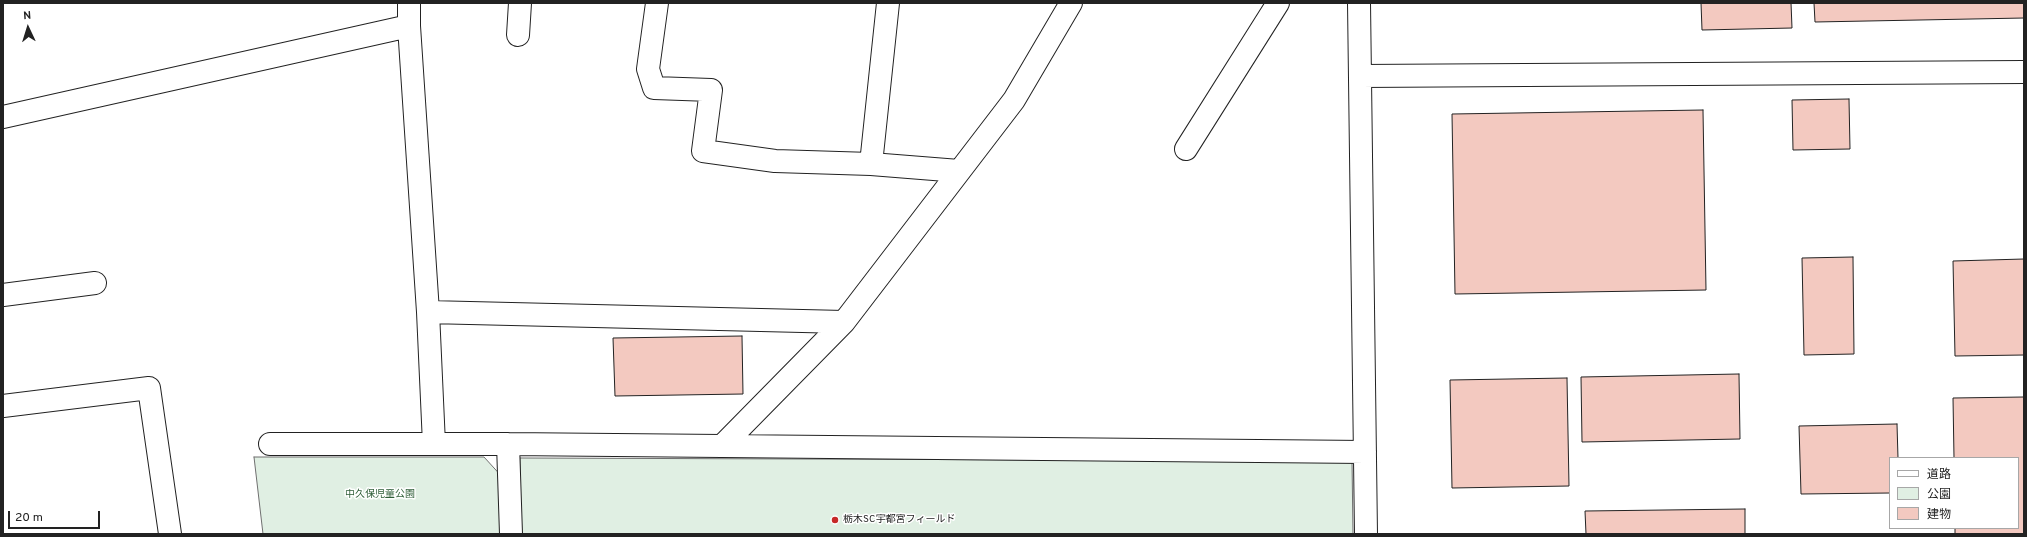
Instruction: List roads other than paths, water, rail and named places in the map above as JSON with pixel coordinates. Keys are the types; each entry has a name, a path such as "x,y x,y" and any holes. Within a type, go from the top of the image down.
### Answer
{"street":[{"path":"409,3 409,26 428,312 434,444"},
{"path":"518,35 520,3"},
{"path":"657,3 648,69 654,88 711,90 704,151 775,161 871,164 959,171"},
{"path":"871,164 888,3"},
{"path":"722,446 844,322 1014,100 1070,3"},
{"path":"1186,149 1278,3"},
{"path":"1359,3 1366,534"},
{"path":"3,117 409,26"},
{"path":"1360,76 2024,72"},
{"path":"3,295 95,283"},
{"path":"428,312 844,322"},
{"path":"3,406 149,388 170,534"},
{"path":"270,444 508,444 1365,452"},
{"path":"508,444 511,534"}],"place":[{"name":"栃木SC宇都宮フィールド","path":"835,520"}],"park label":[{"name":"中久保児童公園","path":"380,495"}]}
